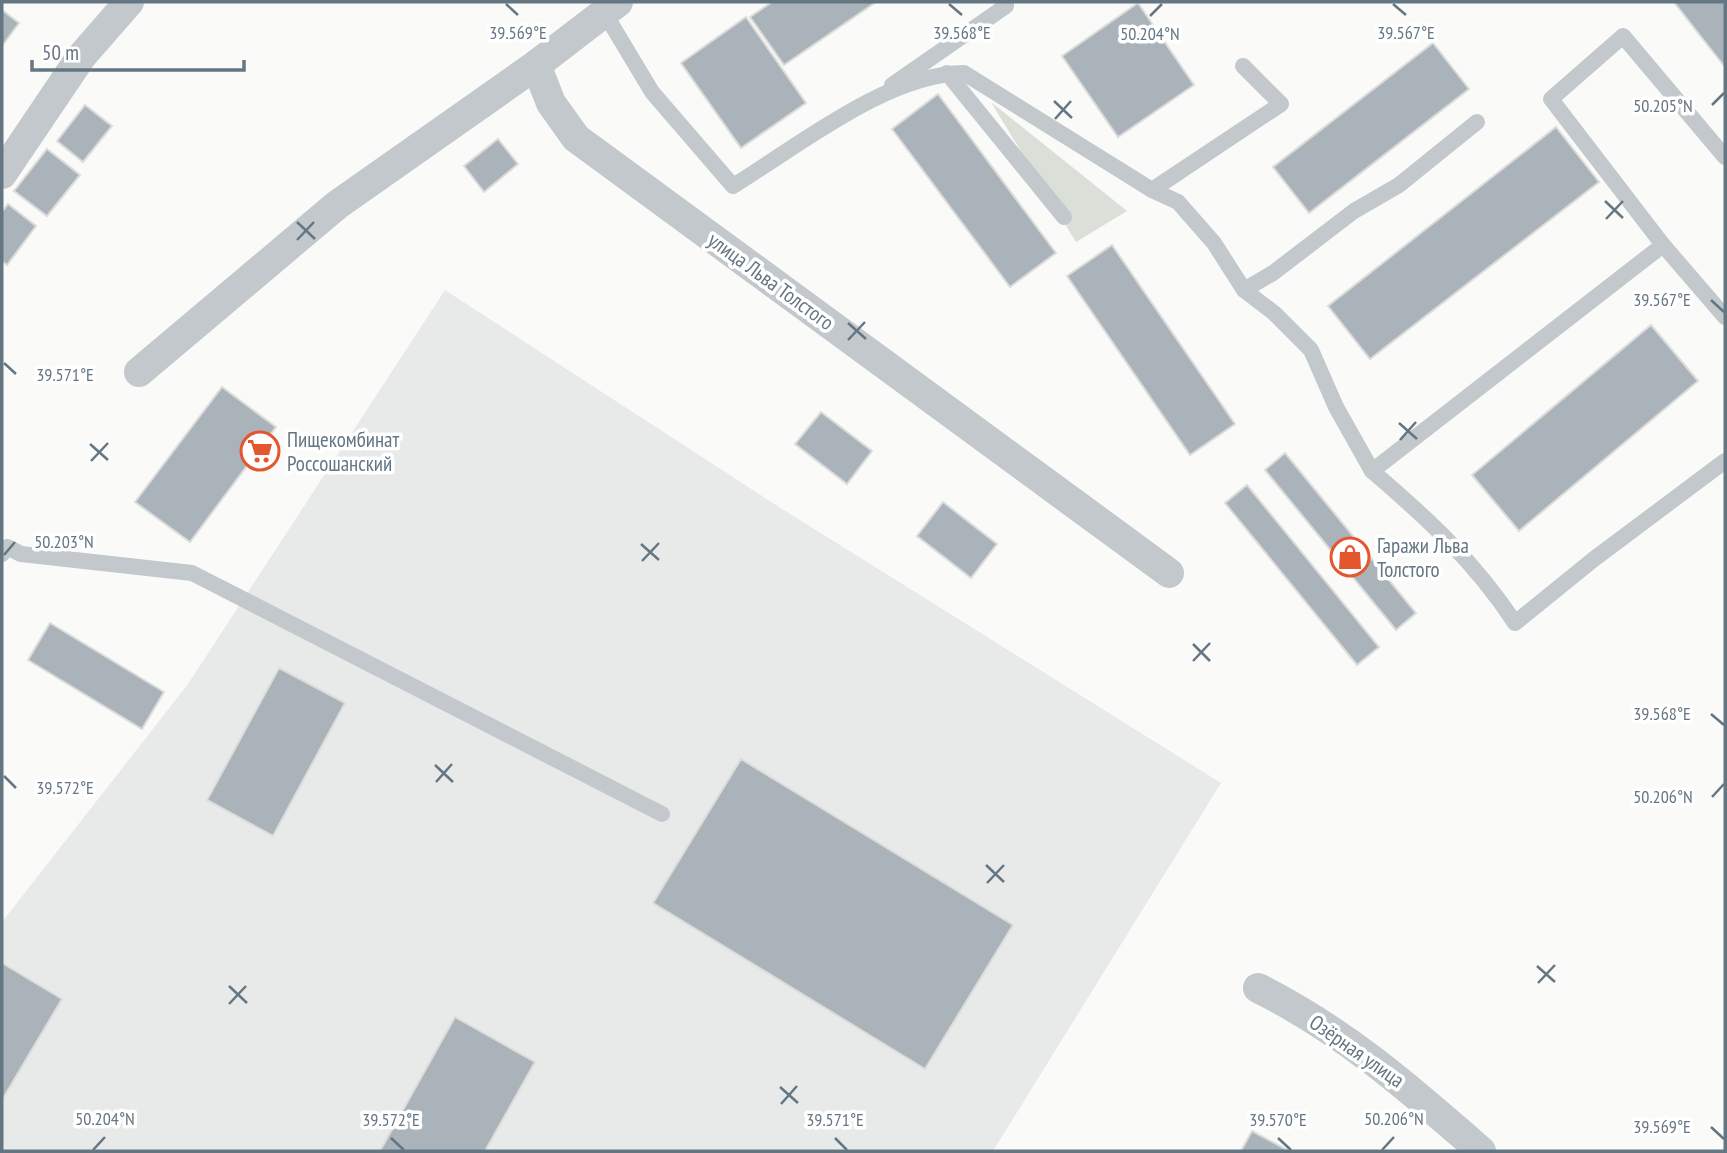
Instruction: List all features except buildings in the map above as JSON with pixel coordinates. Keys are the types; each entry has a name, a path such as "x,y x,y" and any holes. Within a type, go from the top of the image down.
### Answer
{"street":[{"path":"2,174 81,57 129,2"},
{"path":"139,372 337,205 536,65 611,7"},
{"name":"улица Льва Толстого","path":"536,65 551,103 576,138 1169,573"},
{"name":"Озёрная улица","path":"1258,988 1283,1001 1384,1066 1481,1151"}],"lane":[{"path":"611,7 652,92 733,186 879,94 1006,6"},
{"path":"1725,158 1623,36 1551,99 1663,245 1725,317"},
{"path":"1152,190 1281,104 1243,66"},
{"path":"879,94 947,73 964,73 1152,190 1178,202 1214,243 1244,290 1274,313 1311,350 1336,407 1372,471 1431,522 1487,580 1515,623 1594,559 1725,461"},
{"path":"947,73 1064,217"},
{"path":"1244,290 1354,211 1399,185 1476,122"},
{"path":"1372,471 1663,245"},
{"path":"3,550 192,573 662,814"}],"shaded area":[{"path":"991,102 1127,211 1076,242"},
{"path":"445,290 779,507 1221,783 993,1151 2,1151 2,922 188,684"}],"place":[{"name":"Пищекомбинат Россошанский","path":"260,451"},
{"name":"Гаражи Льва Толстого","path":"1350,557"}]}
